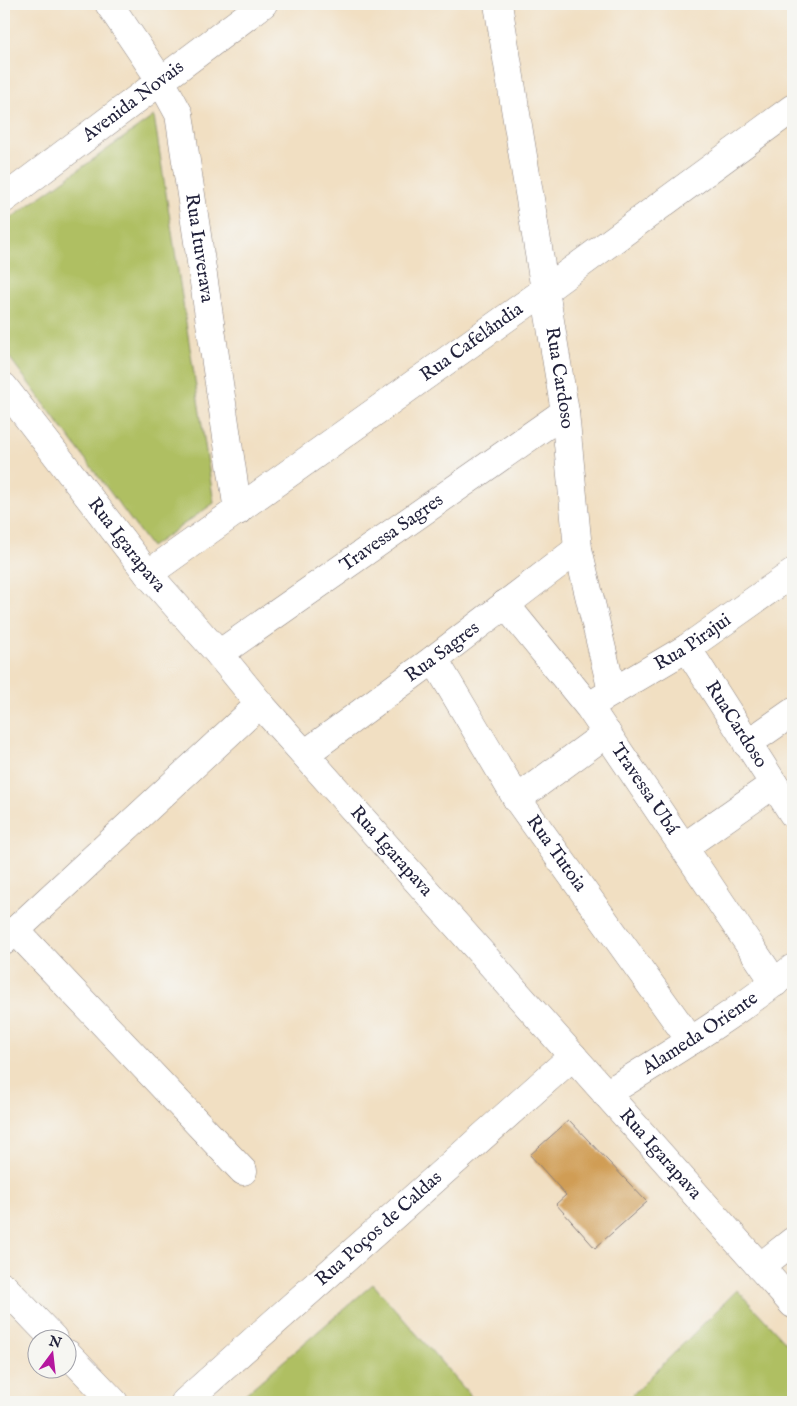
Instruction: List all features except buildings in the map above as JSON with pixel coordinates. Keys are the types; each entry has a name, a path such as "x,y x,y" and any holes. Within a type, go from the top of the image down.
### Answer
{"street":[{"name":"Rua Ituverava","path":"109,4 161,81 179,114 238,511"},
{"name":"Avenida Novais","path":"4,199 263,4"},
{"name":"Rua Cardoso","path":"498,4 564,412 578,549 612,691"},
{"name":"Rua Cafelândia","path":"148,574 544,291 793,108"},
{"name":"Rua Igarapava","path":"4,387 148,574 219,654 260,704 793,1304"},
{"name":"Travessa Sagres","path":"219,654 564,412"},
{"name":"Rua Sagres","path":"305,754 578,549"},
{"name":"Rua Pirajui","path":"589,707 612,691 687,648 793,573"},
{"name":"Travessa Ubá","path":"505,604 589,707 684,847 784,975"},
{"name":"RuaCardoso","path":"687,648 747,744 786,799"},
{"name":"Rua Tutoia","path":"434,659 517,798 691,1041"},
{"path":"243,1171 10,935 260,704"},
{"path":"747,744 793,712"},
{"path":"517,798 607,733"},
{"path":"684,847 786,799"},
{"name":"Alameda Oriente","path":"606,1094 691,1041 784,975"},
{"name":"Rua Poços de Caldas","path":"185,1402 574,1056"},
{"path":"760,1267 793,1241"},
{"path":"4,1286 44,1328"},
{"path":"78,1364 114,1402"}],"green space":[{"path":"154,116 214,503 151,547 4,350 4,223"},
{"path":"373,1284 476,1402 236,1402"},
{"path":"737,1290 793,1350 793,1402 625,1402"}]}
